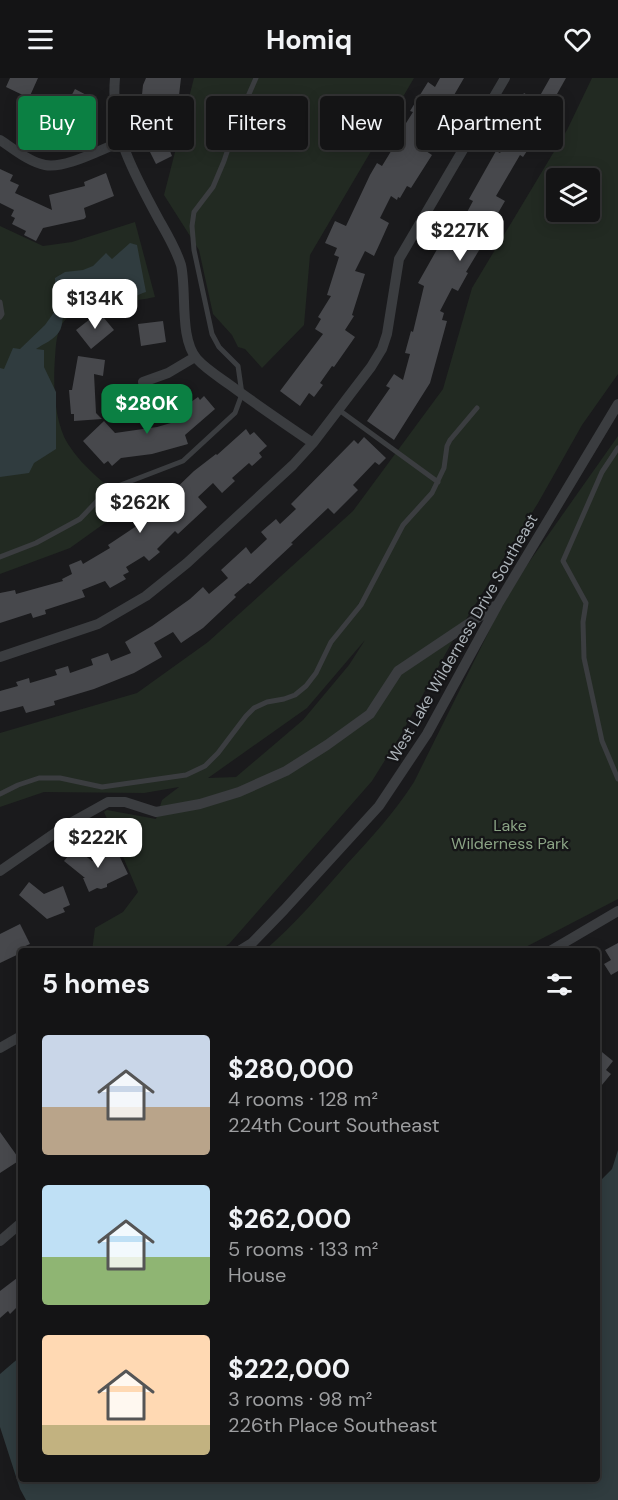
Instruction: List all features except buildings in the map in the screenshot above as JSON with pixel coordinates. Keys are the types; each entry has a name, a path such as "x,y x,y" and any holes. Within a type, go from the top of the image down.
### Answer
{"street":[{"path":"114,96 115,78"},
{"path":"0,657 98,624 146,596 203,548 293,465 313,443 382,349 387,334 399,259 505,78"},
{"path":"0,140 27,158 46,165 68,162 108,147"},
{"path":"124,150 129,164 173,245 180,265 187,335 195,357 242,394 313,443"},
{"path":"143,382 168,374 195,357"},
{"name":"West Lake Wilderness Drive Southeast","path":"244,948 252,943 284,910 379,806 427,734 498,604 618,404"},
{"path":"0,871 65,826 108,802 125,802 156,812 200,804 239,792 286,771 327,746 370,714 398,671 498,604"},
{"path":"555,948 618,911"},
{"path":"0,1048 18,1038"},
{"path":"0,1241 18,1226"}],"lane":[{"path":"0,557 36,543 80,519 101,497 118,486 183,461 235,413 242,394 238,366 219,347 213,334 194,250 192,226 194,212 213,187 238,118 256,78"},
{"path":"0,302 2,314 0,317"},
{"path":"0,794 39,778 60,778 102,787 186,775 205,766 254,708 267,702 296,695 316,674 331,642 361,605 403,525 432,493 444,468 450,440 477,408"},
{"path":"339,410 438,482"},
{"path":"618,448 602,472 563,561 586,603 583,640 587,675 602,741 618,779"}],"green space":[{"path":"194,78 414,78 403,96 320,96 320,150 372,150 310,255 304,325 262,368 245,349 238,347 232,335 213,314 199,250 164,195 176,150 194,150 194,96 189,96"},
{"path":"592,78 618,78 618,374 582,425 538,503 452,642 400,736 372,781 229,944 223,948 92,948 95,928 123,912 138,892 104,812 107,810 156,819 162,800 179,787 144,793 44,792 0,807 0,733 137,693 208,642 353,511 443,389 472,288 555,150 563,150 563,137","holes":["365,640 349,665 303,720 236,777 208,778 307,708"]},
{"path":"135,222 155,297 82,311 66,319 57,337 54,368 57,414 63,435 74,453 89,469 130,505 70,548 0,574 0,226 43,246 72,242"},
{"name":"Lake Wilderness Park","path":"618,436 618,899 524,948 267,948 317,898 407,793 500,609 527,565"}],"shaded area":[{"path":"130,243 137,245 146,292 125,298 83,298 68,306 57,335 36,349 44,350 44,367 56,392 56,449 34,463 29,473 0,477 0,368 4,369 13,348 20,349 45,325 55,311 55,278 65,272 83,270 93,266 106,253 112,259"},
{"path":"618,1150 618,1500 26,1500 20,1489 0,1427 0,1374 18,1359 18,1482 600,1482 600,1181 612,1169"}]}
